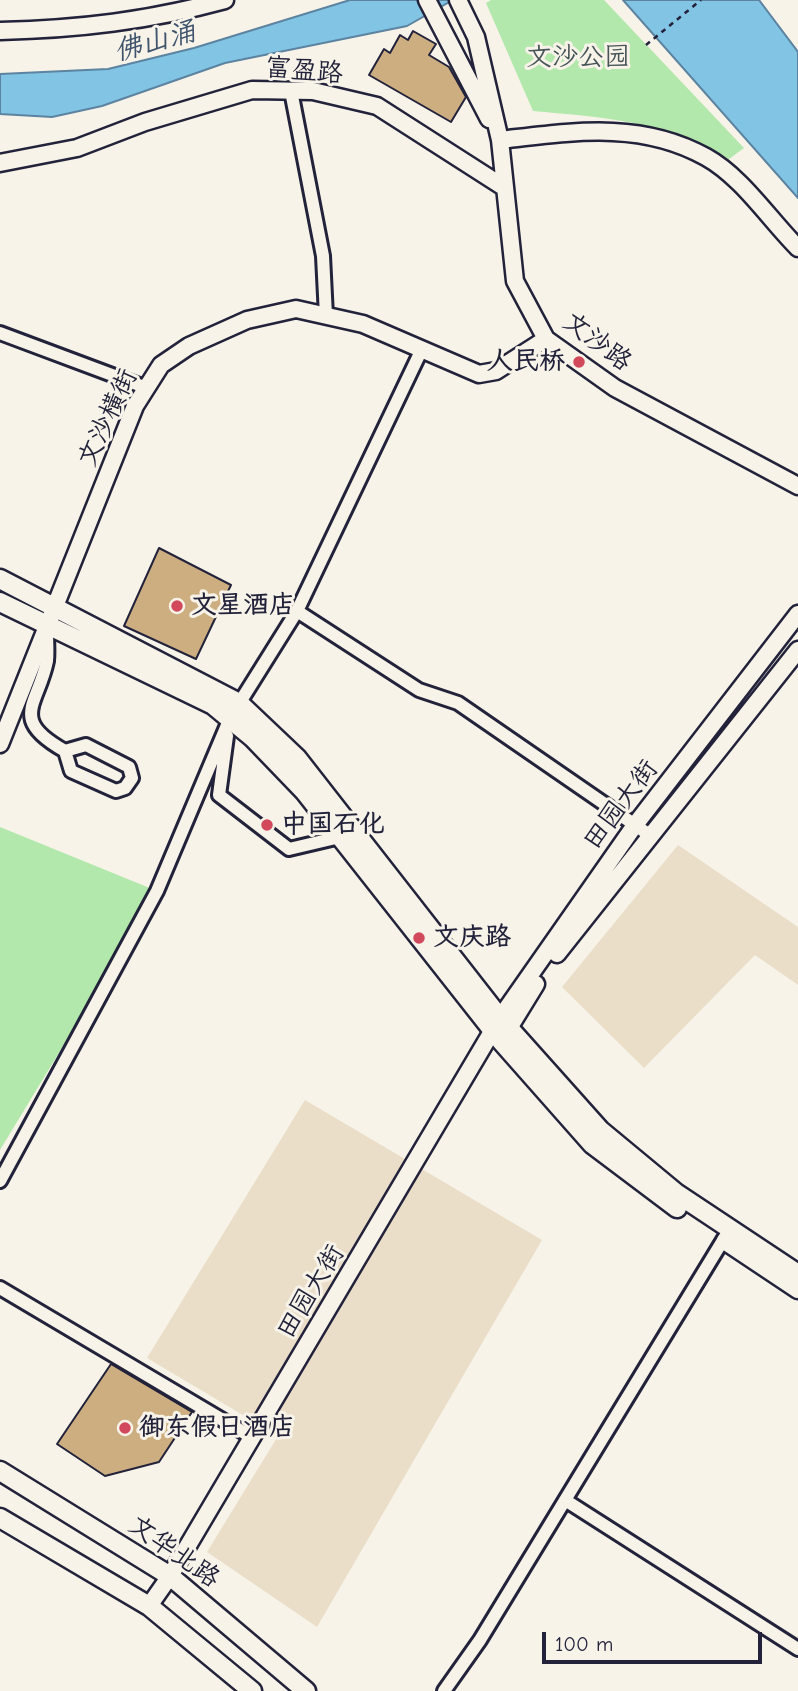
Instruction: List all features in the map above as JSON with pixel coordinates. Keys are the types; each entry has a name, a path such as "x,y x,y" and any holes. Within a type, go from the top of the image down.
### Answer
{"main road":[{"path":"0,579 234,711 297,758 501,1026"},
{"path":"0,602 213,705 234,711 501,1026 600,1130 798,1289"},
{"path":"727,1234 798,1274"},
{"name":"文华北路","path":"0,1471 170,1576 306,1691"},
{"path":"0,1518 149,1606 251,1691"}],"street":[{"path":"0,31 105,26 177,13 225,0"},
{"name":"文沙路","path":"427,0 500,140"},
{"name":"文沙路","path":"458,0 476,37 500,140 515,281 546,339 615,388 798,486"},
{"name":"富盈路","path":"0,163 77,148 145,122 252,90 313,92 377,106 505,188"},
{"path":"291,91 323,256 327,316"},
{"path":"500,140 593,129 659,137 707,157 742,187 798,248"},
{"name":"文沙横街","path":"0,744 135,406 161,365 188,346 247,320 296,309 363,324 479,374 496,371 546,339"},
{"path":"0,333 147,388"},
{"path":"0,1181 157,891 234,711 297,611 421,351"},
{"path":"297,611 419,690 458,704 651,836"},
{"name":"田园大街","path":"149,1606 170,1576 501,1026 635,825 798,614"},
{"path":"47,626 47,660 29,707 44,740 65,751 86,745 129,767 132,778 125,788 116,791 71,771 65,751"},
{"name":"田园大街","path":"501,1026 798,650"},
{"path":"234,711 219,795 289,849 340,837"},
{"path":"444,1691 480,1640 727,1234"},
{"path":"0,1288 253,1438"},
{"path":"565,1500 798,1649"}],"path":[{"path":"646,45 701,0"}],"shaded area":[{"path":"678,845 798,927 798,985 755,955 644,1068 562,987"},
{"path":"305,1100 542,1240 317,1627 207,1552 278,1436 147,1358"}],"green space":[{"name":"文沙公园","path":"491,0 604,0 744,148 725,162 683,137 659,129 608,119 533,111 486,3"},
{"path":"0,827 157,891 0,1150"}],"water":[{"path":"350,0 453,0 407,26 225,63 102,106 52,117 0,114 0,74 108,69 194,48"},
{"path":"623,0 759,0 798,52 798,198"}],"building":[{"path":"413,31 436,44 429,55 449,67 466,97 451,122 369,75 384,49 390,53 400,35 408,40"},
{"name":"文星酒店","path":"159,548 231,585 196,659 124,626"},
{"name":"御东假日酒店","path":"111,1364 192,1412 159,1462 105,1476 57,1444"}],"place":[{"name":"人民桥","path":"579,362"},
{"name":"文星酒店","path":"177,606"},
{"name":"中国石化","path":"267,825"},
{"name":"文庆路","path":"419,938"},
{"name":"御东假日酒店","path":"125,1428"}],"water label":[{"name":"佛山涌","path":"155,42"}]}
